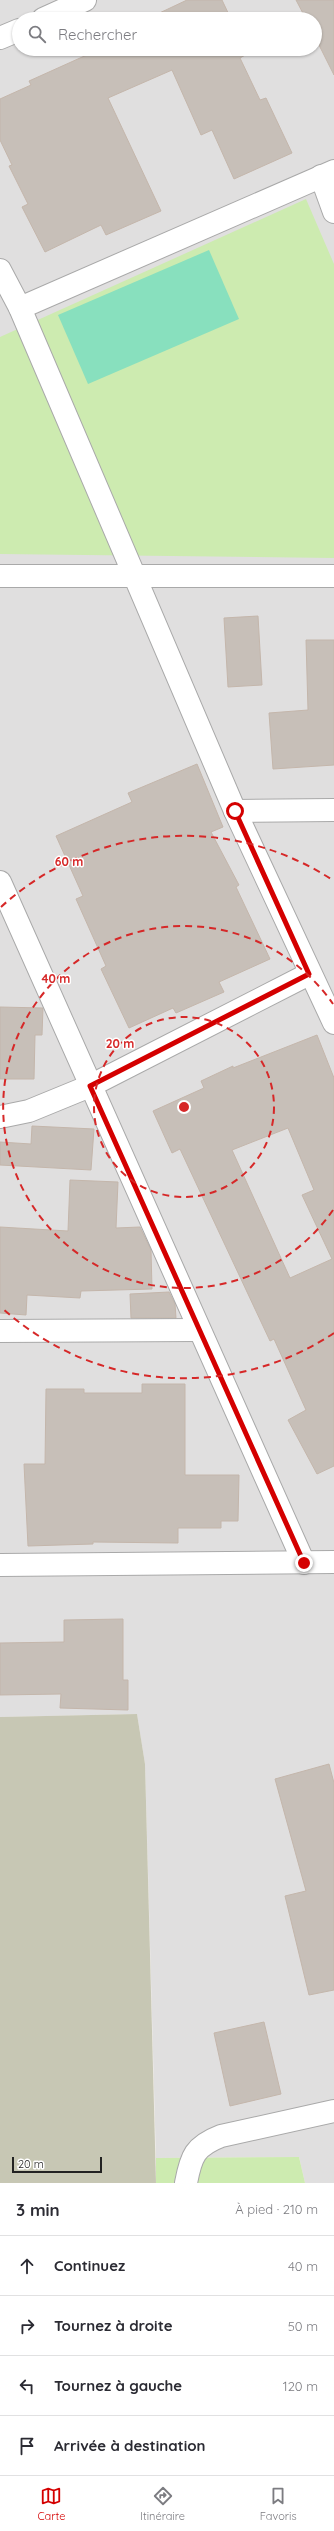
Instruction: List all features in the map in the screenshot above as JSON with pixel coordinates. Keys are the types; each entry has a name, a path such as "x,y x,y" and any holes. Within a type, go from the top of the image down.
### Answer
{"street":[{"path":"58,12 85,0"},
{"path":"0,38 12,33"},
{"path":"20,308 327,174 334,212"},
{"path":"0,270 20,308 235,811 309,974 334,1023"},
{"path":"0,576 334,576"},
{"path":"235,811 334,810"},
{"path":"1,888 304,1563"},
{"path":"0,1117 29,1111 90,1086 309,974"},
{"path":"0,1331 199,1330"},
{"path":"0,1565 334,1562"},
{"path":"186,2183 190,2164 196,2150 207,2142 221,2136 334,2111"}],"shaded area":[{"path":"0,0 334,0 334,2183 305,2183 299,2157 156,2158 145,1764 137,1714 0,1717"},
{"path":"137,1714 145,1764 156,2183 0,2183 0,1717"}],"green space":[{"path":"306,199 334,264 334,558 0,554 0,337"},
{"path":"209,250 239,319 88,384 58,315"},
{"path":"299,2157 305,2183 156,2183 156,2158"}],"building":[{"path":"187,0 222,0 228,12 162,12"},
{"path":"296,0 334,0 334,75 322,51 322,12 302,12"},
{"path":"84,56 244,56 240,58 260,100 266,98 292,153 234,179 212,130 201,135 172,70 108,98 161,211 106,235 101,225 45,252 22,207 28,204 9,166 12,165 0,140 0,99 31,85 29,81"},
{"path":"258,616 262,685 228,687 224,618"},
{"path":"306,640 334,640 334,765 273,769 269,713 308,710"},
{"path":"197,764 223,827 211,832 239,885 236,887 270,959 219,982 224,992 176,1013 173,1008 129,1028 101,969 106,966 76,899 83,896 56,836 132,802 128,793"},
{"path":"0,1007 43,1008 42,1035 35,1035 34,1079 0,1079"},
{"path":"317,1035 334,1078 334,1466 317,1474 288,1420 306,1410 274,1339 270,1341 180,1149 172,1153 153,1111 204,1088 201,1081 233,1066 233,1068","holes":["288,1128 314,1190 302,1195 332,1259 290,1278 232,1150"]},
{"path":"32,1126 94,1129 91,1170 0,1165 0,1142 31,1144"},
{"path":"70,1180 118,1182 116,1228 140,1227 151,1250 152,1289 81,1291 80,1298 27,1295 26,1315 0,1313 0,1227 68,1231"},
{"path":"169,1292 175,1304 176,1318 131,1318 130,1294"},
{"path":"142,1384 185,1384 185,1475 239,1475 238,1521 221,1521 221,1528 178,1528 178,1543 93,1542 93,1544 28,1546 24,1464 45,1464 46,1389 84,1389 84,1393 142,1393"},
{"path":"123,1619 123,1680 128,1680 128,1710 60,1708 61,1694 0,1695 0,1643 64,1642 64,1620"},
{"path":"329,1764 334,1783 334,1990 309,1995 285,1896 306,1891 275,1779"},
{"path":"264,2022 281,2094 230,2106 214,2033"}],"route":[{"path":"235,811 309,974 90,1086 304,1563"}]}
